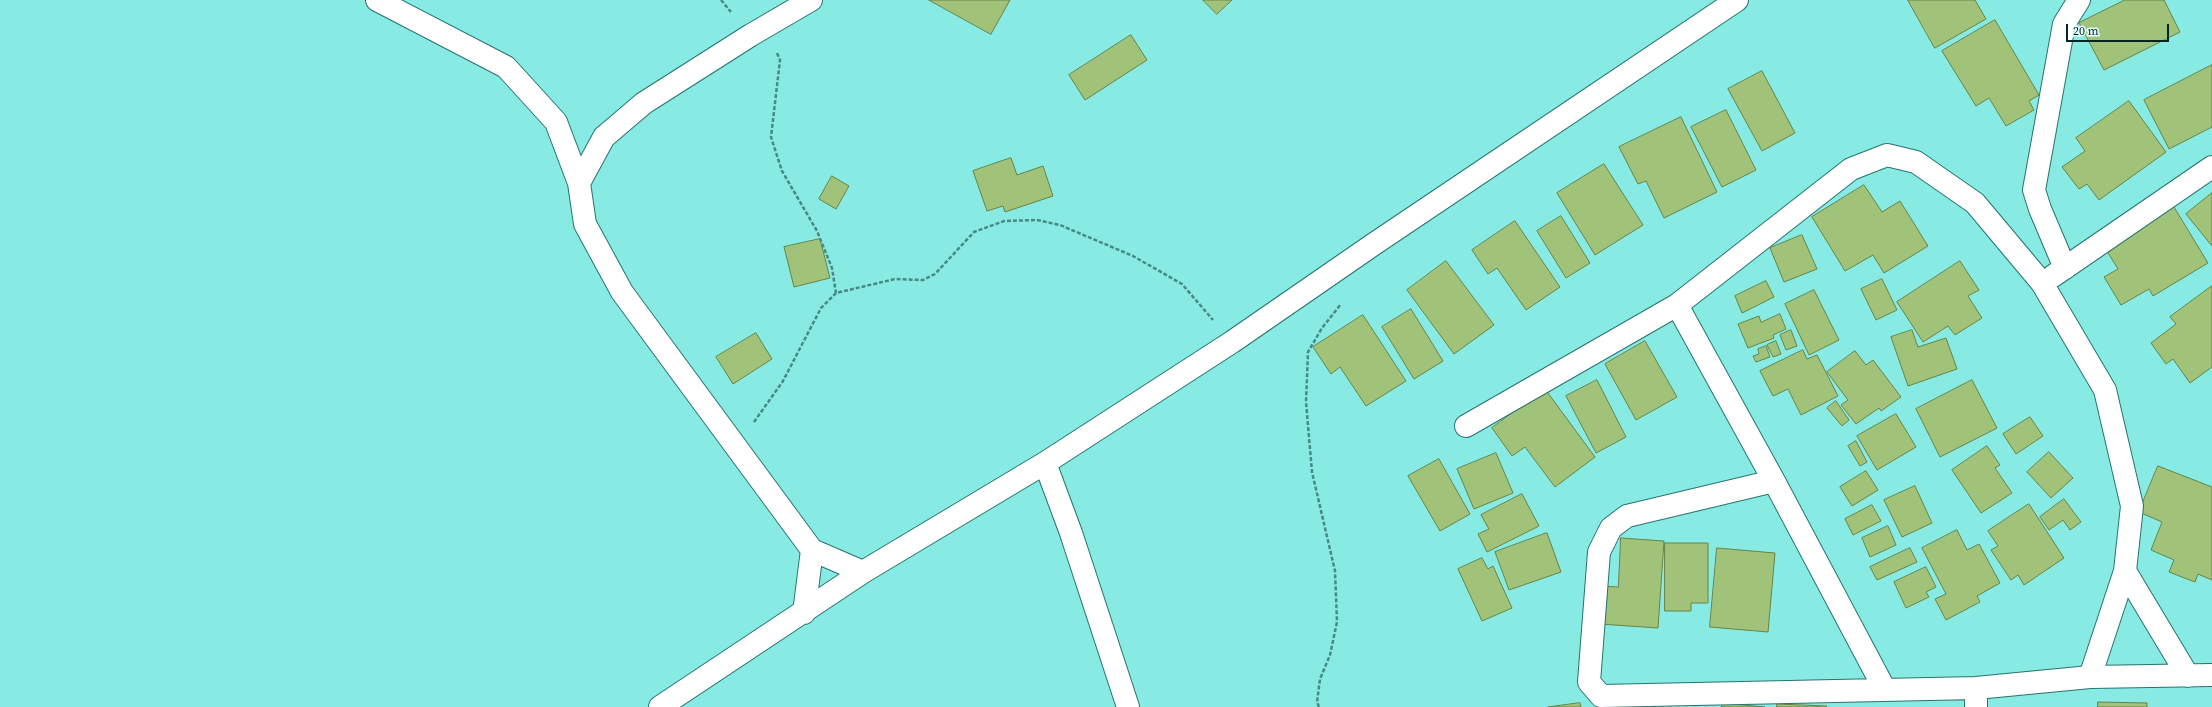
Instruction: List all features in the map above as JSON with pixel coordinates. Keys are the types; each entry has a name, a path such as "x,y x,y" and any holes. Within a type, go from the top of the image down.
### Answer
{"street":[{"path":"377,0 506,67 556,122 579,183 585,224 622,292 812,550 863,572"},
{"path":"579,183 604,137 644,103 811,0"},
{"path":"660,707 804,613 863,572 1045,463 1232,342 1374,244 1737,0"},
{"path":"2065,268 2040,209 2034,190 2064,24 2079,0"},
{"path":"1466,426 1677,305 1851,169 1887,155 1916,162 1975,203 2042,284 2105,390 2132,506 2125,571 2090,677"},
{"path":"2042,284 2212,167"},
{"path":"1677,305 1774,481 1885,690"},
{"path":"1045,463 1071,533 1128,707"},
{"path":"1774,481 1627,516 1611,528 1599,552 1589,682 1601,696 1885,690 1976,698 2090,677 2212,675"},
{"path":"804,613 812,550"},
{"path":"2125,571 2188,676"}],"path":[{"path":"767,26 780,60 771,137 782,171 817,231 832,268 836,293"},
{"path":"737,447 783,381 821,308 836,293 895,279 923,280 935,274 974,232 1004,221 1037,220 1060,225 1134,256 1182,284 1232,342"},
{"path":"1319,707 1317,702 1320,679 1330,655 1337,622 1334,571 1312,472 1306,402 1308,352 1322,328 1343,301"}],"building":[{"path":"929,0 1010,0 991,34"},
{"path":"1203,0 1232,0 1217,14"},
{"path":"1908,0 1975,0 1986,19 1935,48"},
{"path":"2125,0 2164,0 2180,32 2104,70 2079,23"},
{"path":"1995,20 2039,95 2029,101 2034,110 2006,126 1989,98 1976,106 1942,51"},
{"path":"1131,35 1147,60 1085,100 1069,75"},
{"path":"2212,65 2212,127 2169,149 2144,100"},
{"path":"1762,71 1795,133 1762,151 1728,89"},
{"path":"2129,101 2166,152 2099,200 2087,184 2079,189 2062,167 2085,151 2076,138"},
{"path":"1726,110 1756,170 1722,187 1691,127"},
{"path":"1681,117 1717,192 1664,218 1646,181 1638,184 1619,147"},
{"path":"1011,158 1017,175 1043,166 1053,196 1005,212 1003,206 987,211 973,171"},
{"path":"1604,164 1643,225 1595,255 1557,193"},
{"path":"832,176 849,186 836,209 819,199"},
{"path":"1864,185 1882,212 1900,201 1928,246 1884,273 1873,255 1845,271 1812,217"},
{"path":"2212,193 2212,246 2186,214"},
{"path":"2174,207 2208,263 2153,296 2149,289 2121,305 2104,277 2118,269 2105,248"},
{"path":"1561,216 1590,263 1566,278 1537,231"},
{"path":"1515,221 1560,287 1526,310 1497,268 1488,274 1472,250"},
{"path":"1802,235 1817,269 1784,282 1770,248"},
{"path":"820,239 830,278 794,287 784,247"},
{"path":"1446,261 1494,325 1454,354 1407,290"},
{"path":"1960,261 1979,290 1968,296 1982,318 1955,335 1948,326 1923,342 1897,302"},
{"path":"1882,279 1897,310 1876,320 1861,289"},
{"path":"1766,281 1774,297 1742,313 1735,296"},
{"path":"2212,286 2212,367 2190,383 2173,359 2166,364 2151,343 2176,324 2170,317"},
{"path":"1814,290 1839,340 1809,355 1785,304"},
{"path":"1411,309 1443,361 1414,379 1382,327"},
{"path":"1780,314 1786,329 1773,335 1774,338 1748,348 1738,324 1759,316 1761,322"},
{"path":"1363,315 1406,381 1366,406 1340,367 1331,374 1313,347"},
{"path":"1791,330 1797,346 1786,350 1780,335"},
{"path":"1912,330 1918,347 1946,338 1957,369 1908,386 1891,337"},
{"path":"756,333 772,359 733,384 716,357"},
{"path":"1645,341 1677,397 1636,420 1605,364"},
{"path":"1776,341 1781,354 1773,357 1767,345"},
{"path":"1766,346 1770,357 1756,362 1753,356 1759,354 1758,349"},
{"path":"1803,350 1807,359 1817,355 1838,396 1801,415 1788,389 1773,396 1760,371"},
{"path":"1855,351 1866,365 1873,360 1901,397 1881,411 1879,408 1856,424 1841,405 1848,400 1827,372"},
{"path":"1597,380 1626,437 1596,453 1566,396"},
{"path":"1972,380 1997,428 1940,457 1916,409"},
{"path":"1545,389 1595,457 1555,487 1525,447 1512,456 1492,428"},
{"path":"1836,401 1849,420 1842,426 1827,408"},
{"path":"1896,414 1916,447 1877,470 1857,436"},
{"path":"2030,417 2043,436 2016,454 2003,434"},
{"path":"1856,441 1867,462 1860,466 1848,446"},
{"path":"1987,446 2000,465 1995,468 2012,493 1981,513 1952,470"},
{"path":"2049,452 2073,478 2051,498 2027,472"},
{"path":"1496,453 1513,493 1474,509 1457,469"},
{"path":"1439,459 1470,514 1440,531 1408,476"},
{"path":"2158,466 2212,487 2212,580 2198,574 2195,582 2169,572 2174,560 2151,550 2162,522 2139,512"},
{"path":"1866,471 1878,490 1852,506 1840,487"},
{"path":"1915,486 1932,523 1902,537 1884,500"},
{"path":"1522,494 1539,526 1487,552 1478,534 1489,529 1481,515"},
{"path":"2064,499 2081,522 2070,530 2063,520 2049,530 2040,517"},
{"path":"2029,504 2064,558 2024,585 2018,575 2011,580 1991,550 1998,546 1988,531"},
{"path":"1872,505 1881,521 1853,535 1845,519"},
{"path":"1888,526 1896,545 1870,557 1862,538"},
{"path":"1957,530 1967,550 1979,544 2000,583 1977,596 1980,602 1946,620 1935,599 1946,594 1922,548"},
{"path":"1547,533 1561,572 1509,590 1495,552"},
{"path":"1621,538 1664,541 1658,628 1600,624 1603,586 1618,587"},
{"path":"1665,543 1708,543 1708,603 1691,603 1691,611 1665,611"},
{"path":"1717,548 1775,553 1768,632 1710,627"},
{"path":"1910,548 1917,562 1877,580 1870,567"},
{"path":"1482,558 1488,569 1493,566 1512,608 1482,621 1458,569"},
{"path":"1926,567 1936,587 1926,592 1929,597 1906,608 1894,582"},
{"path":"2098,702 2147,703 2147,707 2098,707"},
{"path":"1580,703 1581,707 1548,707"},
{"path":"1723,703 1765,707 1722,707"},
{"path":"1777,704 1827,706 1777,707"}]}
